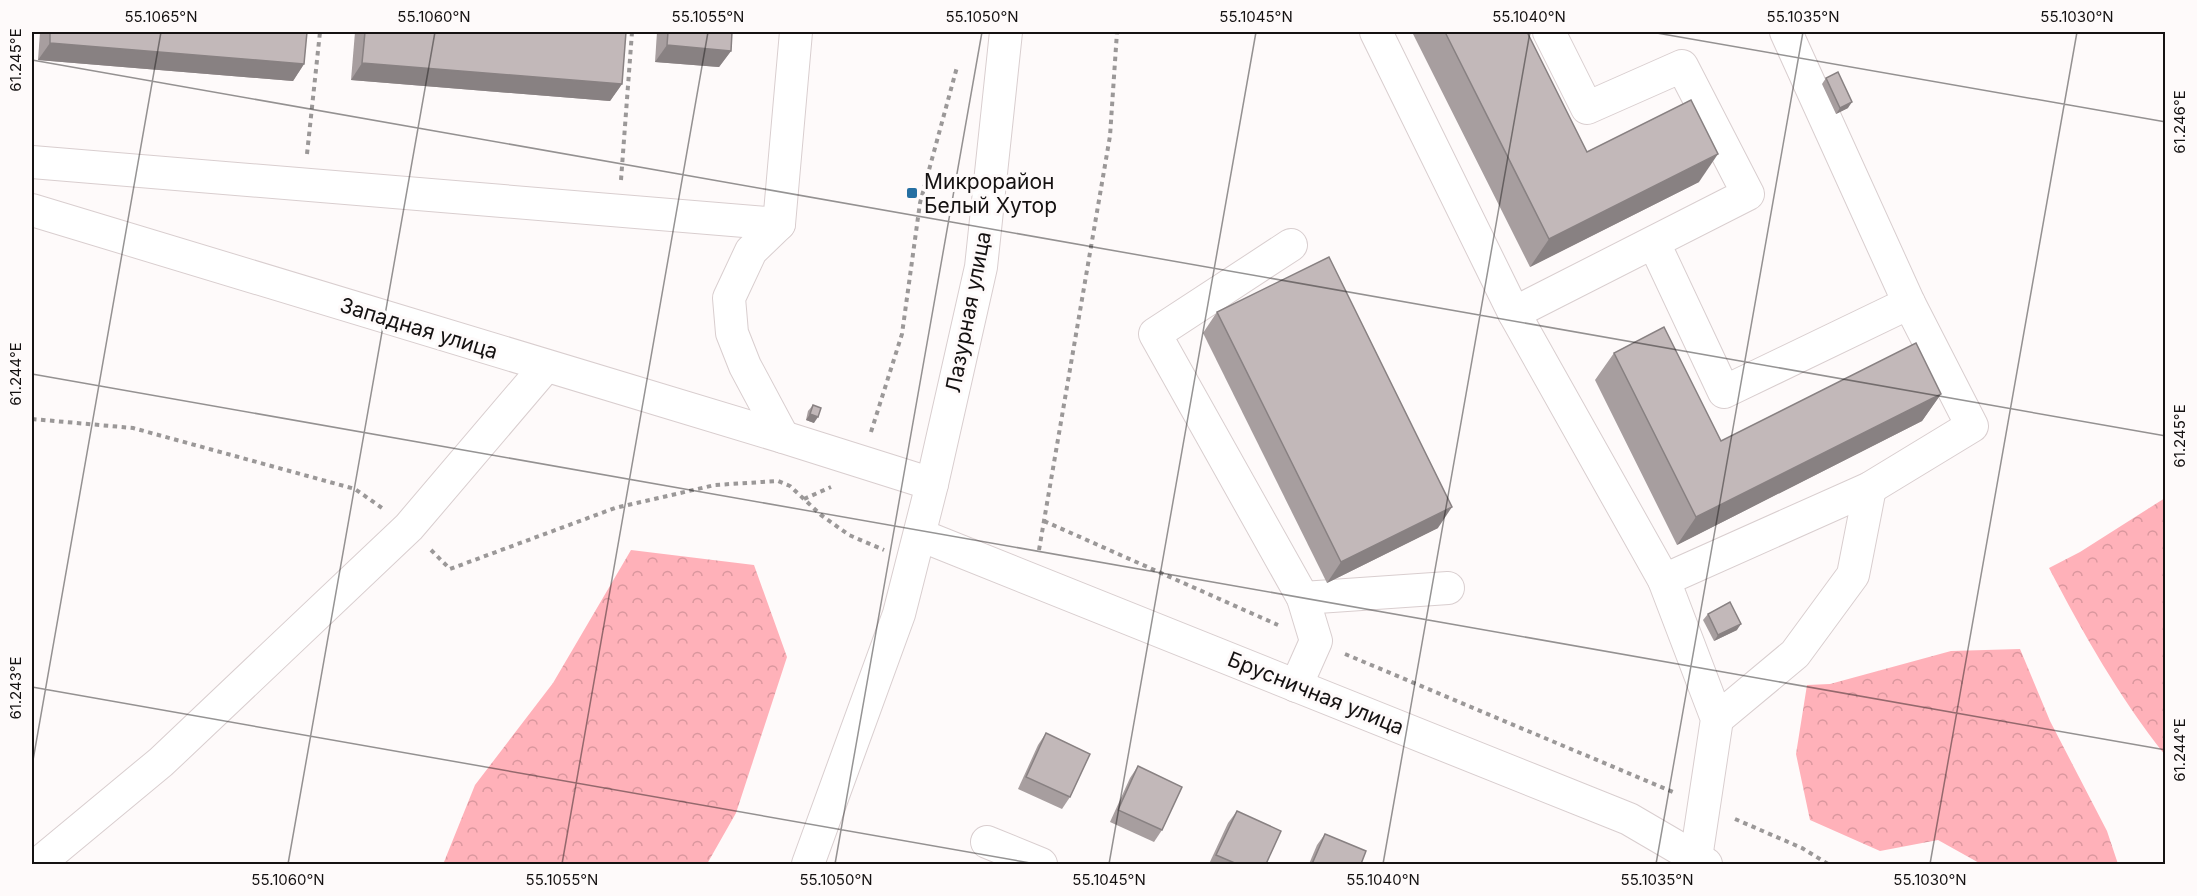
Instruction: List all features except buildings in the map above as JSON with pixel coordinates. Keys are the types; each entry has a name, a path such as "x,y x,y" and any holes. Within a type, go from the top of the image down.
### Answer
{"street":[{"path":"795,32 779,224 751,251 729,298 732,333 745,366 795,441"},
{"name":"Лазурная улица","path":"808,864 898,614 920,535 981,267 1006,32"},
{"path":"1376,32 1514,313 1664,580 1717,719 1697,862"},
{"path":"1514,313 1748,194 1682,66 1587,108 1549,32"},
{"path":"1664,580 1870,488 1972,426 1909,303 1786,32"},
{"path":"32,162 779,224"},
{"name":"Западная улица","path":"32,210 932,484"},
{"path":"1654,243 1724,392 1909,303"},
{"path":"1291,245 1155,334 1303,598 1316,641 1296,686"},
{"path":"38,864 162,762 409,527 546,366"},
{"path":"1717,719 1795,654 1853,575 1870,488"},
{"name":"Брусничная улица","path":"920,535 1629,819 1697,862"},
{"path":"1303,598 1448,588"},
{"path":"987,842 1041,864"}],"path":[{"path":"304,185 320,32"},
{"path":"618,211 632,32"},
{"path":"1034,580 1110,136 1117,32"},
{"path":"804,499 833,485 861,462 902,334 920,202 957,67"},
{"path":"1044,521 1316,641 1704,805 1802,848 1828,864"}],"green space":[{"path":"2165,498 2165,755 2102,664 2049,568 2080,552"},
{"path":"631,550 754,565 787,657 736,813 707,864 440,864 444,862 475,785 553,683"},
{"path":"2020,649 2050,721 2107,831 2118,864 1981,864 1938,840 1880,851 1810,820 1796,754 1807,685 1830,684 1951,651"}],"place":[{"name":"Микрорайон Белый Хутор","path":"912,193"}]}
